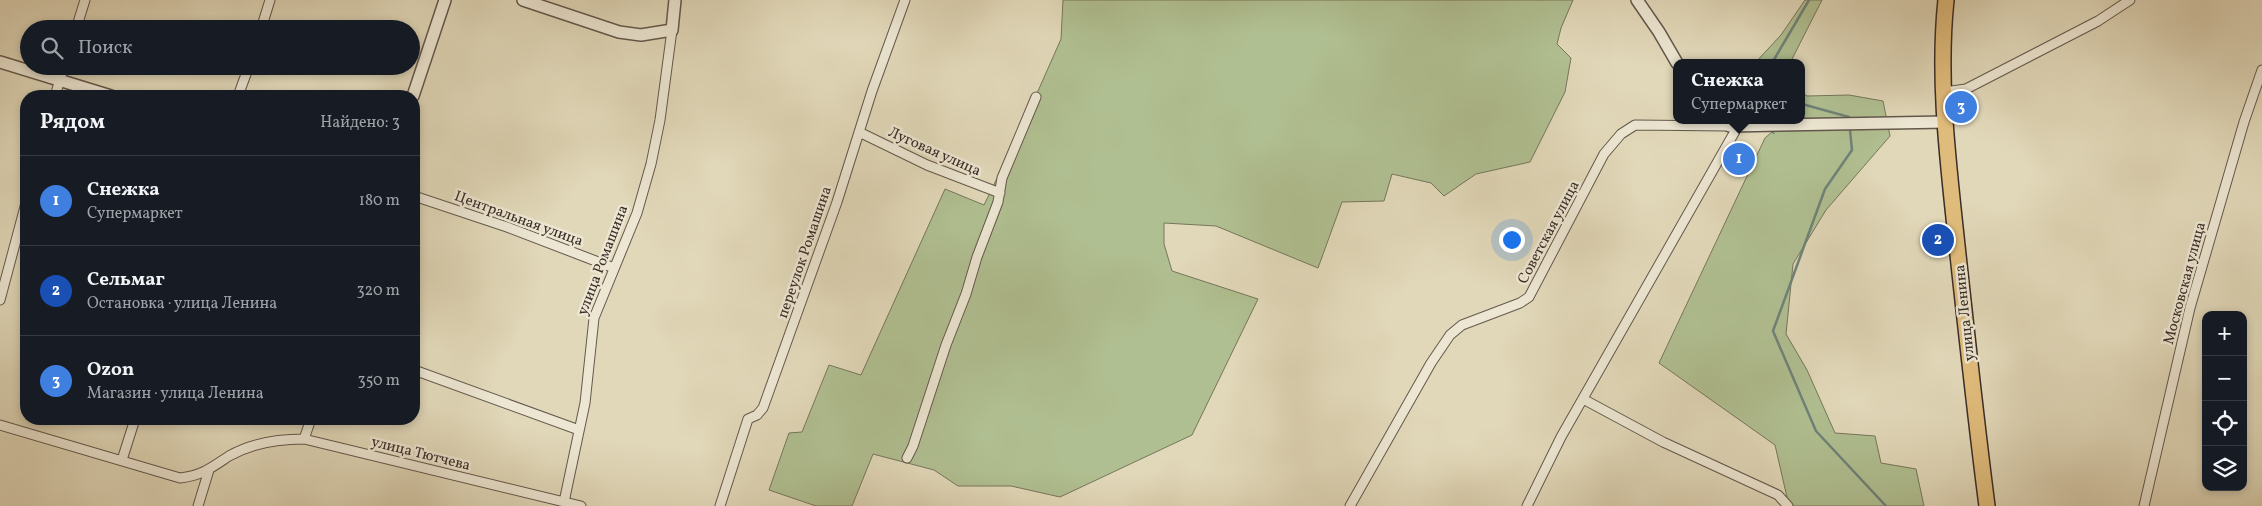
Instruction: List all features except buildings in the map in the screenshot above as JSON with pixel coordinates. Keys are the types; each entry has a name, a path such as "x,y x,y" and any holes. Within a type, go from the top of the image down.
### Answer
{"main road":[{"name":"улица Ленина","path":"1946,0 1944,38 1946,122 1959,262 1987,506"}],"street":[{"path":"79,20 85,0"},
{"path":"264,20 270,0"},
{"path":"415,90 445,0"},
{"path":"523,0 619,32 641,35 672,30 675,0"},
{"name":"переулок Ромашина","path":"720,506 748,419 757,415 763,408 837,202 905,0"},
{"path":"1637,0 1660,32 1675,59"},
{"path":"1944,92 1966,89 2098,21 2130,0"},
{"name":"улица Ромашина","path":"564,502 585,403 594,318 637,213 651,164 660,120 672,30"},
{"path":"0,62 20,68"},
{"name":"Московская улица","path":"2144,506 2190,308 2244,122 2262,70"},
{"path":"43,75 92,90"},
{"path":"57,90 61,75"},
{"path":"240,90 246,75"},
{"path":"906,458 913,446 946,345 966,294 1000,193 1002,178 1036,97"},
{"path":"1805,123 1946,122"},
{"path":"1527,506 1560,437 1583,400 1729,124"},
{"name":"Советская улица","path":"1350,506 1431,363 1450,335 1462,325 1520,303 1530,297 1604,154 1621,134 1635,125 1729,124"},
{"name":"Луговая улица","path":"859,132 888,144 927,165 1000,193"},
{"name":"Центральная улица","path":"420,198 507,227 614,268"},
{"path":"0,300 20,225"},
{"path":"420,372 579,430"},
{"path":"1583,400 1662,442 1778,495 1788,506"},
{"name":"улица Тютчева","path":"0,425 180,478 197,476 230,456 253,445 280,439 304,439 582,506"},
{"path":"122,460 133,425"},
{"path":"304,439 308,425"},
{"path":"198,506 209,470"}],"green space":[{"path":"1063,0 1573,0 1561,28 1557,44 1571,58 1565,92 1530,162 1476,174 1444,196 1431,183 1392,174 1384,201 1342,202 1318,268 1216,226 1164,223 1164,244 1172,271 1258,299 1192,435 1060,497 1011,486 958,486 934,470 873,454 852,506 816,506 769,490 789,433 802,432 829,365 861,375 945,189 984,205 1023,125 1061,39"},
{"path":"1805,0 1822,0 1792,59 1759,59 1781,35"},
{"path":"1805,95 1849,95 1883,101 1890,136 1826,210 1793,264 1786,334 1807,370 1835,433 1875,436 1881,463 1916,469 1924,506 1789,506 1775,445 1659,363 1765,138 1772,132 1774,134 1770,124 1805,124"}],"waterway":[{"path":"1774,59 1809,0"},
{"path":"1805,105 1849,117"},
{"path":"1850,130 1852,150 1825,189 1773,331 1816,431 1886,506"}],"place":[{"name":"Ozon","path":"1961,107"},
{"name":"Снежка","path":"1739,159"},
{"name":"Сельмаг","path":"1938,240"}]}
